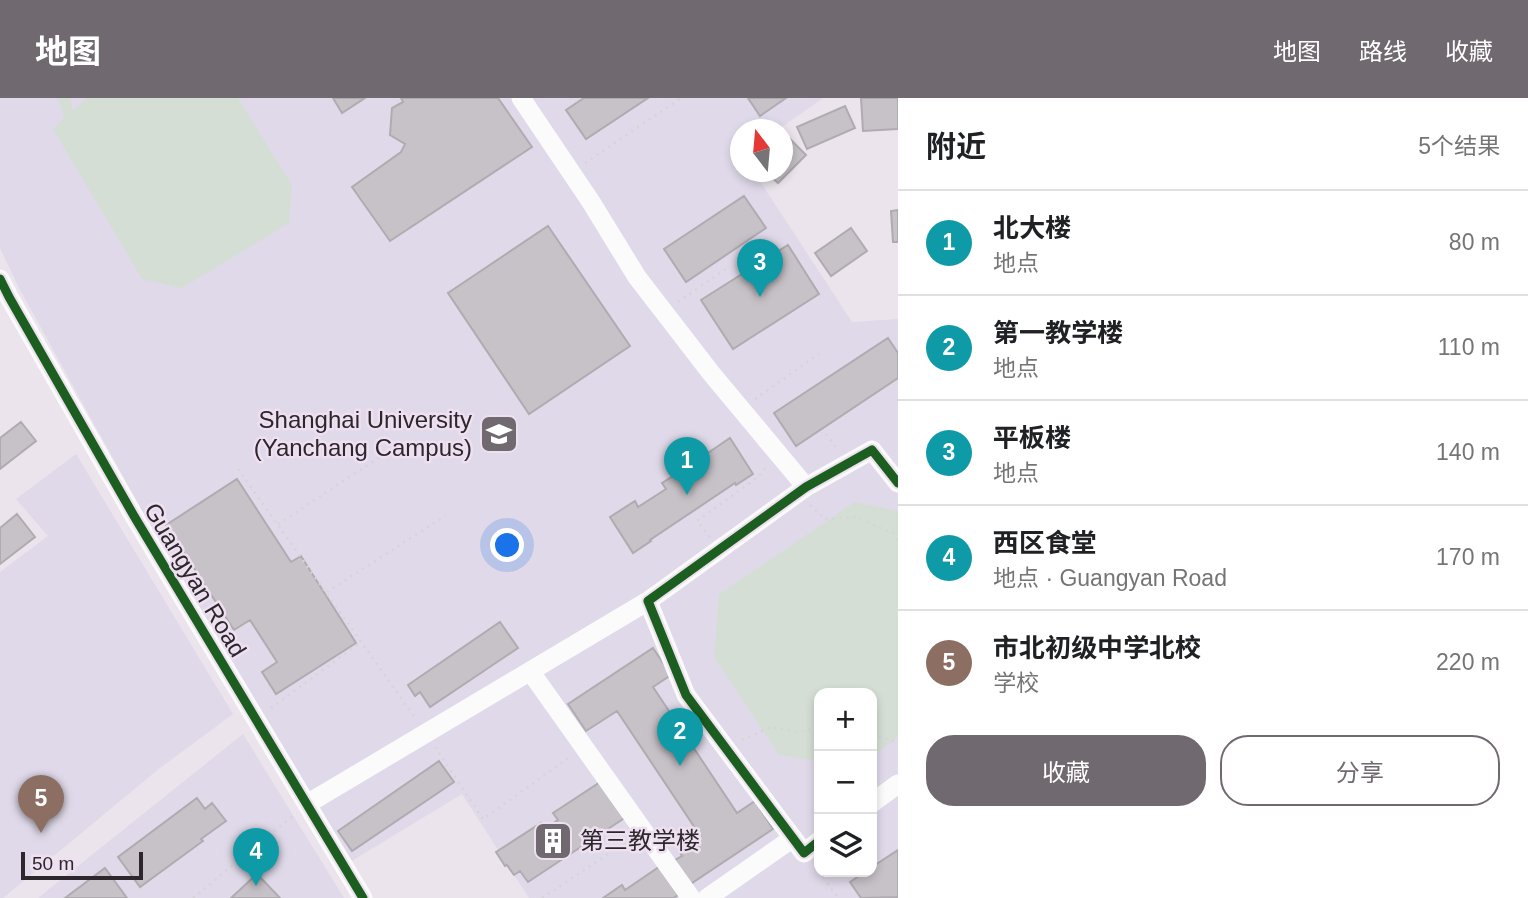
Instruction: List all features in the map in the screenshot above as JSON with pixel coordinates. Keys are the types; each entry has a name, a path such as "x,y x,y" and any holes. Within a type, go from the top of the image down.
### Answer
{"street":[{"path":"521,98 637,277 778,453 802,490"},
{"name":"Guangyan Road","path":"0,279 134,516 363,898"},
{"path":"307,804 648,601 802,490 872,450 898,483"},
{"path":"648,601 686,695 805,844 707,898"},
{"path":"530,671 691,898"},
{"path":"877,799 898,783"}],"path":[{"path":"571,173 681,98"},
{"path":"664,312 730,266"},
{"path":"741,409 819,354"},
{"path":"278,524 398,445"},
{"path":"720,549 697,522 758,477 778,453"},
{"path":"238,469 426,733 483,819 584,747"},
{"path":"802,490 825,519 855,517 893,533 898,542"},
{"path":"326,593 444,516"},
{"path":"256,719 361,642"},
{"path":"721,742 744,740 771,727 796,732 814,729"},
{"path":"877,736 898,742"},
{"path":"193,898 307,804"},
{"path":"542,898 643,831"},
{"path":"805,844 838,898"}],"shaded area":[{"name":"Shanghai University (Yanchang Campus)","path":"0,98 823,98 793,119 730,119 730,182 761,182 852,322 898,319 898,898 529,898 462,794 350,862 162,547 19,288 0,248"},
{"path":"58,98 70,98 73,110 87,98 238,98 292,185 289,223 182,288 142,279 53,129 64,118"},
{"path":"76,454 233,714 160,768 0,898 0,572 48,536 16,499"},
{"path":"855,502 897,511 898,737 877,753 877,688 814,688 814,760 779,755 714,657 719,594"},
{"path":"243,734 344,898 38,898"}],"building":[{"path":"333,98 365,98 342,113"},
{"path":"401,98 498,98 532,147 390,241 352,187 401,152 405,144 390,135 392,108 403,102"},
{"path":"584,98 648,98 586,139 566,110"},
{"path":"748,98 786,98 760,116"},
{"path":"861,98 898,98 898,129 863,131"},
{"path":"845,106 855,128 807,149 797,127"},
{"path":"793,142 806,155 793,168"},
{"path":"744,196 766,228 686,282 664,249"},
{"path":"898,210 898,242 893,242 891,211"},
{"path":"548,226 630,346 529,414 448,293"},
{"path":"851,228 867,251 831,276 815,253"},
{"path":"788,245 819,294 733,349 701,300"},
{"path":"888,338 898,353 898,378 796,446 774,413"},
{"path":"21,422 36,441 0,469 0,438"},
{"path":"730,438 753,474 736,485 735,483 633,553 610,517 635,501 638,507 666,489 662,483 678,473 681,479 708,461 705,455"},
{"path":"237,479 291,562 301,556 356,643 276,694 262,672 277,662 250,620 234,630 166,525"},
{"path":"17,514 35,537 0,564 0,528"},
{"path":"500,622 518,648 430,707 420,692 415,696 408,685"},
{"path":"653,648 671,675 653,687 737,813 755,801 773,829 689,885 673,861 682,856 679,851 701,837 617,711 586,731 568,704"},
{"path":"439,761 454,782 352,851 338,831"},
{"name":"第三教学楼","path":"605,779 629,815 528,882 520,871 514,875 507,865 505,866 496,852 541,823 544,829 558,820 553,813"},
{"path":"197,798 205,809 212,803 226,821 140,887 118,857"},
{"path":"898,850 898,897 861,898 850,882 858,877 877,877 877,864"},
{"path":"659,867 678,895 674,898 603,898 622,885 625,890"},
{"path":"105,868 127,898 65,898"},
{"path":"257,874 280,898 231,898"}],"cycle path":[{"path":"0,279 134,516 363,898"},
{"path":"814,845 804,853 686,695 648,601 806,487 872,450 898,483"}],"place":[{"name":"平板楼","path":"760,297"},
{"name":"Shanghai University (Yanchang Campus)","path":"499,434"},
{"name":"北大楼","path":"687,495"},
{"name":"第一教学楼","path":"680,766"},
{"name":"市北初级中学北校","path":"41,833"},
{"name":"第三教学楼","path":"553,841"},
{"name":"西区食堂","path":"256,886"}]}
